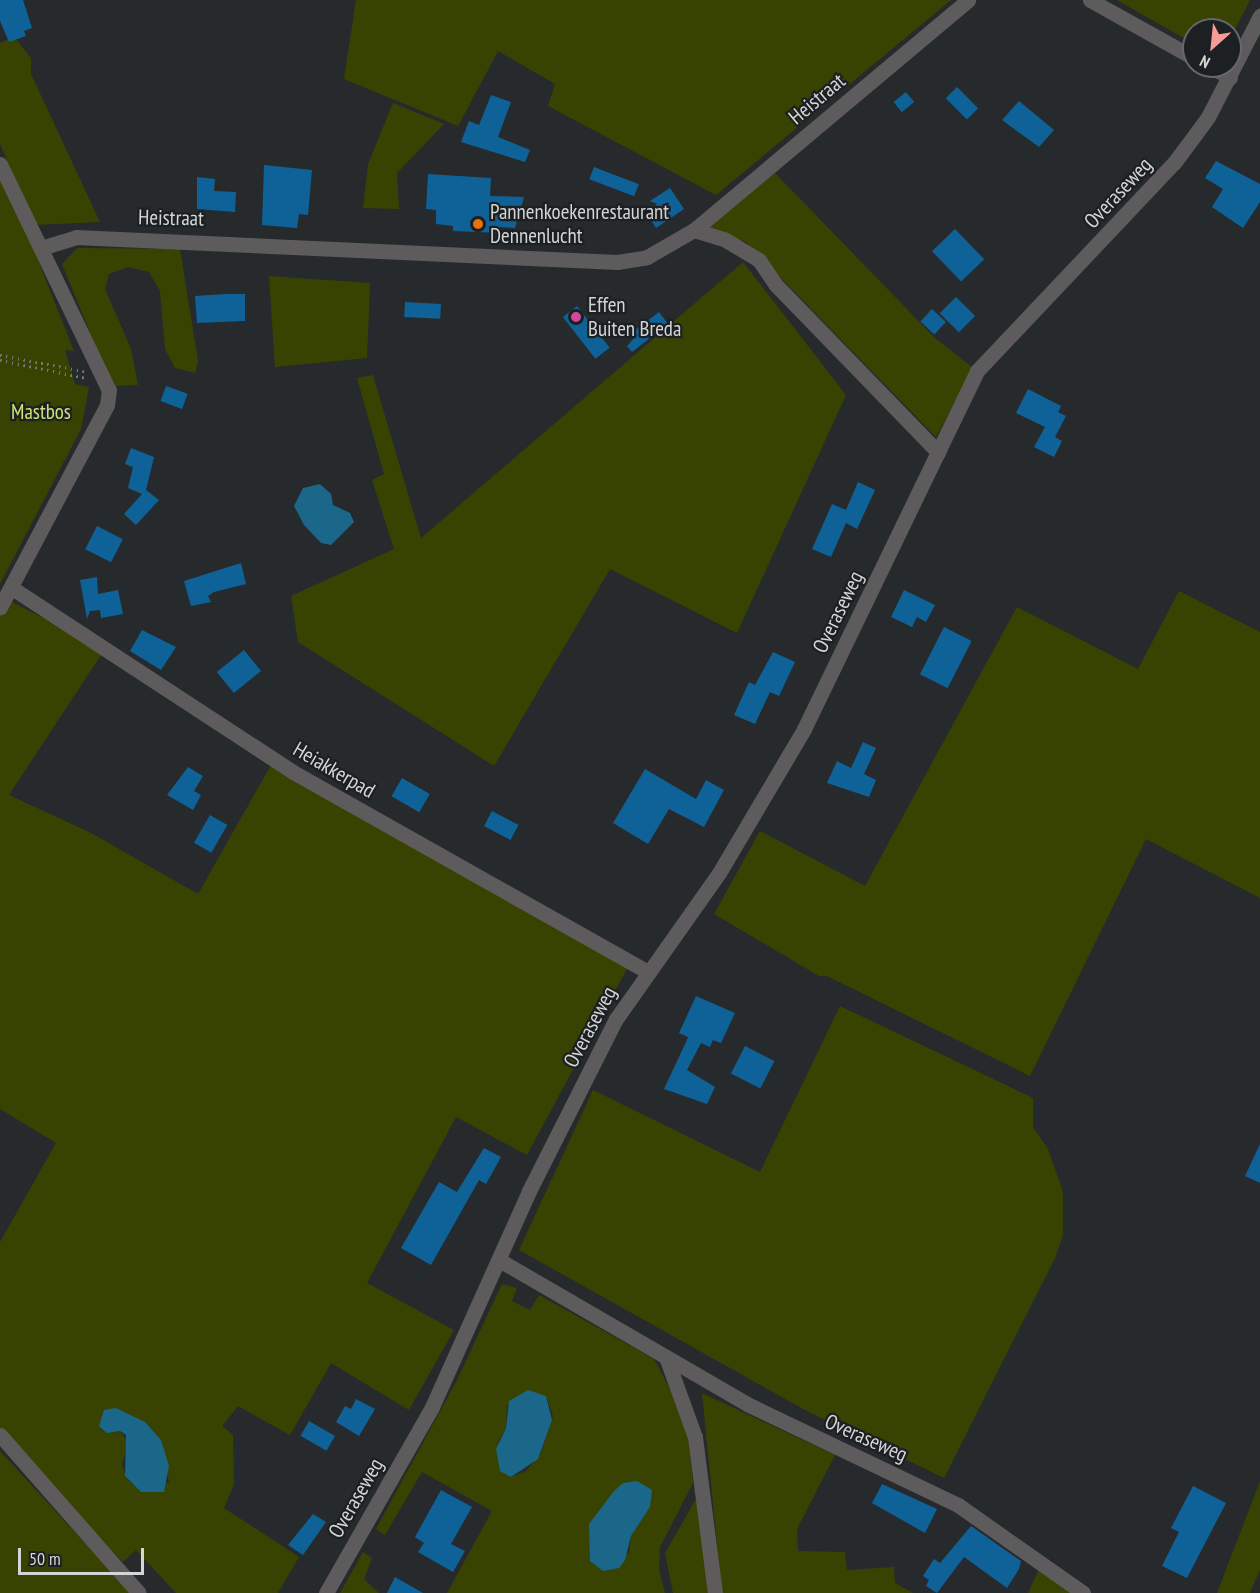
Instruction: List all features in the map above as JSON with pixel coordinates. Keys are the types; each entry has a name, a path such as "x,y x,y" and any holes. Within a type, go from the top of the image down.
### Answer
{"street":[{"name":"Heistraat","path":"41,248 76,237 191,239 617,262 647,256 694,230 968,0"},
{"path":"1090,0 1182,51"},
{"name":"Overaseweg","path":"1242,53 1260,16"},
{"name":"Overaseweg","path":"326,1593 432,1407 499,1260 616,1019 646,971 694,909 774,784 977,371 1174,163 1229,78"},
{"path":"0,164 105,378 107,405 0,607"},
{"path":"694,230 724,239 759,260 776,285 938,452"},
{"name":"Heiakkerpad","path":"12,588 293,772 646,971"},
{"name":"Overaseweg","path":"499,1260 799,1431 958,1505 1083,1593"},
{"path":"666,1357 694,1437 715,1593"},
{"path":"0,1435 139,1593"}],"path":[{"path":"0,358 105,378"},
{"path":"0,358 105,378"}],"green space":[{"path":"356,0 951,0 716,195 548,106 555,84 498,51 458,126 344,79"},
{"path":"1117,0 1250,0 1241,18 1182,18 1182,37"},
{"path":"14,37 31,58 31,74 100,222 35,225 0,144 0,43"},
{"path":"393,103 444,124 397,173 399,209 363,208 368,164"},
{"name":"Mastbos","path":"0,164 74,351 65,350 75,384 89,387 81,429 0,584"},
{"path":"775,173 935,338 973,368 936,437 746,242 702,228"},
{"path":"77,248 180,249 198,361 195,373 175,368 165,349 160,291 149,272 128,267 109,274 105,289 131,349 138,385 112,386 62,264"},
{"path":"743,262 846,395 737,633 610,569 494,766 298,642 291,596 394,549 372,480 384,474 357,378 373,375 421,538"},
{"path":"269,276 370,283 367,358 275,367"},
{"path":"1179,591 1260,632 1260,898 1146,839 1030,1076 827,976 819,976 714,914 760,831 865,886 1017,607 1138,669"},
{"path":"0,596 105,649 9,795 91,833 198,894 271,765 629,965 527,1155 456,1117 367,1283 454,1330 409,1410 331,1363 290,1435 238,1406 222,1426 233,1435 234,1484 224,1508 299,1557 278,1593 176,1593 136,1550 123,1562 0,1437 0,1242 56,1143 0,1109","holes":["116,1408 145,1422 161,1440 169,1482 141,1492 127,1479 122,1465 128,1442 120,1431 113,1433"]},
{"path":"840,1006 1033,1098 1033,1127 1048,1149 1063,1192 1063,1235 1055,1258 944,1478 805,1410 519,1250 593,1090 760,1172"},
{"path":"502,1284 517,1288 512,1301 530,1310 539,1295 654,1359 687,1427 693,1483 660,1547 659,1570 665,1593 447,1593 492,1511 422,1472 385,1535 376,1529 457,1380","holes":["546,1396 553,1416 541,1453 526,1471 511,1477 498,1442 506,1428 507,1405","650,1507 631,1536 629,1553 590,1560"]},
{"path":"702,1393 835,1455 797,1529 798,1551 845,1552 847,1570 894,1567 895,1583 913,1593 722,1593"},
{"path":"0,1451 131,1593 0,1593"},
{"path":"1260,1481 1260,1570 1250,1593 1217,1593"},
{"path":"696,1499 709,1593 673,1593 665,1553"},
{"path":"363,1552 372,1558 364,1579 379,1593 340,1593"},
{"path":"1039,1569 1073,1593 1028,1593"}],"water":[{"path":"320,484 331,494 333,505 350,513 354,522 331,545 321,543 304,525 294,506 303,488"},
{"path":"528,1390 546,1396 552,1420 538,1459 511,1477 500,1471 496,1449 506,1428 509,1401"},
{"path":"116,1408 145,1422 161,1440 169,1466 164,1492 141,1492 125,1476 126,1435 120,1431 107,1433 99,1426 104,1410"},
{"path":"637,1481 652,1490 650,1507 631,1536 625,1560 619,1568 603,1571 590,1561 589,1524 614,1491 623,1483"}],"building":[{"path":"0,0 23,0 32,28 24,31 26,36 9,42 0,21"},
{"path":"957,87 978,108 967,120 946,98"},
{"path":"906,92 914,102 902,112 894,102"},
{"path":"491,95 511,102 498,137 530,150 525,162 461,142 469,121 479,125"},
{"path":"1019,101 1054,130 1039,147 1002,120"},
{"path":"1216,161 1260,184 1260,202 1243,228 1212,207 1223,189 1205,178"},
{"path":"264,165 312,170 308,215 299,214 297,228 262,225"},
{"path":"594,167 639,184 634,196 589,179"},
{"path":"428,174 491,178 490,196 524,197 515,228 500,227 500,233 453,231 453,226 436,224 436,210 426,209"},
{"path":"197,177 215,179 214,191 236,192 235,212 197,209"},
{"path":"670,188 684,209 656,228 646,212 657,204 650,201"},
{"path":"955,229 984,259 961,281 932,251"},
{"path":"245,294 245,321 197,323 195,296"},
{"path":"956,297 975,316 959,332 940,313"},
{"path":"405,302 441,304 440,319 404,317"},
{"path":"577,306 610,348 595,359 563,317"},
{"path":"932,309 946,322 934,334 920,321"},
{"path":"659,312 668,324 632,352 627,346 637,335 634,331"},
{"path":"166,386 188,394 182,409 161,401"},
{"path":"1028,389 1061,406 1058,412 1066,416 1055,437 1062,441 1054,457 1034,447 1045,427 1016,413"},
{"path":"131,448 154,457 146,490 159,500 136,525 124,514 142,494 128,488 133,467 125,464"},
{"path":"858,482 875,490 857,529 846,523 831,557 812,549 832,504 846,510"},
{"path":"97,526 123,539 111,562 85,549"},
{"path":"241,563 246,584 214,592 208,596 211,602 191,606 184,581"},
{"path":"97,577 98,594 118,590 123,614 101,618 100,610 90,611 87,619 80,580"},
{"path":"904,590 935,605 926,622 917,617 912,627 891,617"},
{"path":"944,627 972,641 948,688 920,674"},
{"path":"142,630 176,647 161,670 130,651"},
{"path":"244,650 261,671 234,693 217,672"},
{"path":"773,652 795,662 779,696 770,692 755,724 734,715 749,682 755,685"},
{"path":"863,742 876,748 864,774 876,780 869,797 827,783 837,761 851,768"},
{"path":"188,767 203,776 194,791 201,795 193,810 167,795"},
{"path":"645,769 696,799 706,780 724,790 704,827 669,809 648,844 613,823"},
{"path":"402,778 430,794 419,812 392,796"},
{"path":"492,811 518,825 511,840 484,826"},
{"path":"210,815 227,825 211,853 194,843"},
{"path":"696,996 735,1013 721,1043 713,1040 710,1047 701,1043 687,1070 715,1087 707,1104 664,1089 688,1037 679,1033"},
{"path":"745,1046 774,1061 760,1089 731,1074"},
{"path":"1260,1144 1260,1183 1245,1176"},
{"path":"484,1148 501,1157 486,1184 479,1180 431,1265 401,1248 439,1182 457,1192"},
{"path":"356,1399 375,1409 359,1436 336,1422 345,1406 351,1409"},
{"path":"309,1421 335,1436 326,1451 300,1436"},
{"path":"882,1484 937,1509 925,1533 872,1503"},
{"path":"1193,1486 1226,1503 1187,1578 1162,1566 1179,1532 1171,1528"},
{"path":"441,1490 472,1507 451,1544 465,1551 453,1572 418,1552 424,1543 415,1537"},
{"path":"313,1514 326,1522 303,1555 288,1545"},
{"path":"971,1526 1021,1561 1019,1569 1007,1588 964,1557 937,1593 926,1586 929,1580 923,1576 934,1559 940,1563"},
{"path":"395,1577 423,1593 387,1593"}],"place":[{"name":"Pannenkoekenrestaurant Dennenlucht","path":"478,224"},
{"name":"Effen Buiten Breda","path":"576,317"}]}
